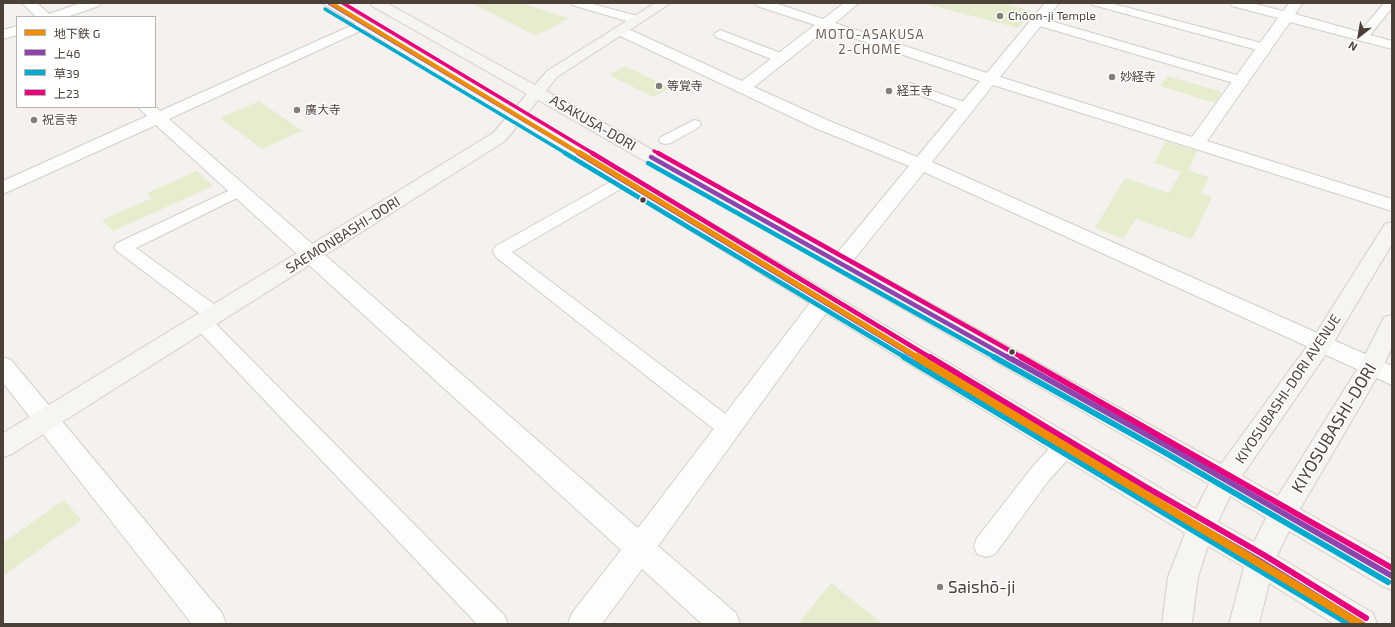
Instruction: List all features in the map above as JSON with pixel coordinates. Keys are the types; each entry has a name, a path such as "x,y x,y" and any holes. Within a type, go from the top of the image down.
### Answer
{"main road":[{"path":"329,3 824,300 1065,447 1260,561 1362,624"},
{"name":"ASAKUSA-DORI","path":"377,3 841,262 1225,479 1392,576"},
{"name":"SAEMONBASHI-DORI","path":"3,446 209,319 498,137 552,74 664,3"},
{"name":"KIYOSUBASHI-DORI AVENUE","path":"1177,624 1183,577 1201,527 1225,479 1321,344 1392,228"},
{"name":"KIYOSUBASHI-DORI","path":"1244,624 1260,561 1283,513 1382,372 1392,323"}],"street":[{"path":"29,3 43,16"},
{"path":"57,16 94,3"},
{"path":"762,3 990,79 1392,205"},
{"path":"744,87 852,3"},
{"path":"841,262 922,165 1052,3"},
{"path":"1237,3 1392,45"},
{"path":"1196,144 1288,17 1296,3"},
{"path":"3,188 152,112 364,24"},
{"path":"3,35 16,30"},
{"path":"621,31 821,124 922,165 1382,372"},
{"path":"152,112 725,624"},
{"path":"583,624 824,300"},
{"path":"3,366 47,418 211,624"}],"lane":[{"path":"576,3 637,20"},
{"path":"1097,3 1265,48"},
{"path":"1362,37 1390,3"},
{"path":"1037,21 1242,81"},
{"path":"720,34 781,58"},
{"path":"911,88 967,108"},
{"path":"666,140 694,124"},
{"path":"625,180 502,250 503,254 728,428"},
{"path":"241,190 123,246 209,319 495,624"},
{"path":"986,546 1041,473 1065,447"}],"green space":[{"path":"521,3 568,18 551,29 534,35 474,4"},
{"name":"Chōon-ji Temple","path":"923,3 1001,3 1032,11 1018,28"},
{"path":"625,66 670,88 653,97 609,75"},
{"path":"1168,76 1222,92 1215,103 1160,86"},
{"path":"259,101 302,131 262,149 220,118"},
{"path":"1166,141 1197,151 1188,170 1209,177 1201,193 1212,197 1192,239 1136,219 1123,239 1095,228 1125,178 1169,193 1181,172 1154,163"},
{"path":"197,171 213,186 113,231 102,220 152,198 147,193"},
{"path":"64,500 81,520 3,576 3,543"},
{"path":"831,583 883,624 798,624"}],"metro line":[{"name":"G","path":"331,3 1360,624"}],"transit line":[{"name":"上46","path":"329,3 1140,492 1260,561 1362,624"},
{"name":"上23","path":"343,3 1144,486 1264,555 1366,618"},
{"name":"草39","path":"325,9 1349,624"},
{"name":"上23","path":"654,151 1170,440 1392,568"},
{"name":"上46","path":"651,157 1167,446 1392,576"},
{"name":"草39","path":"648,163 1164,452 1388,582"}],"place":[{"name":"Chōon-ji Temple","path":"1000,16"},
{"name":"妙経寺","path":"1112,77"},
{"name":"等覚寺","path":"659,86"},
{"name":"経王寺","path":"889,91"},
{"name":"廣大寺","path":"297,110"},
{"name":"祝言寺","path":"34,120"},
{"name":"Saishō-ji","path":"940,587"}],"district":[{"name":"MOTO-ASAKUSA 2-CHOME","path":"870,42"}]}
